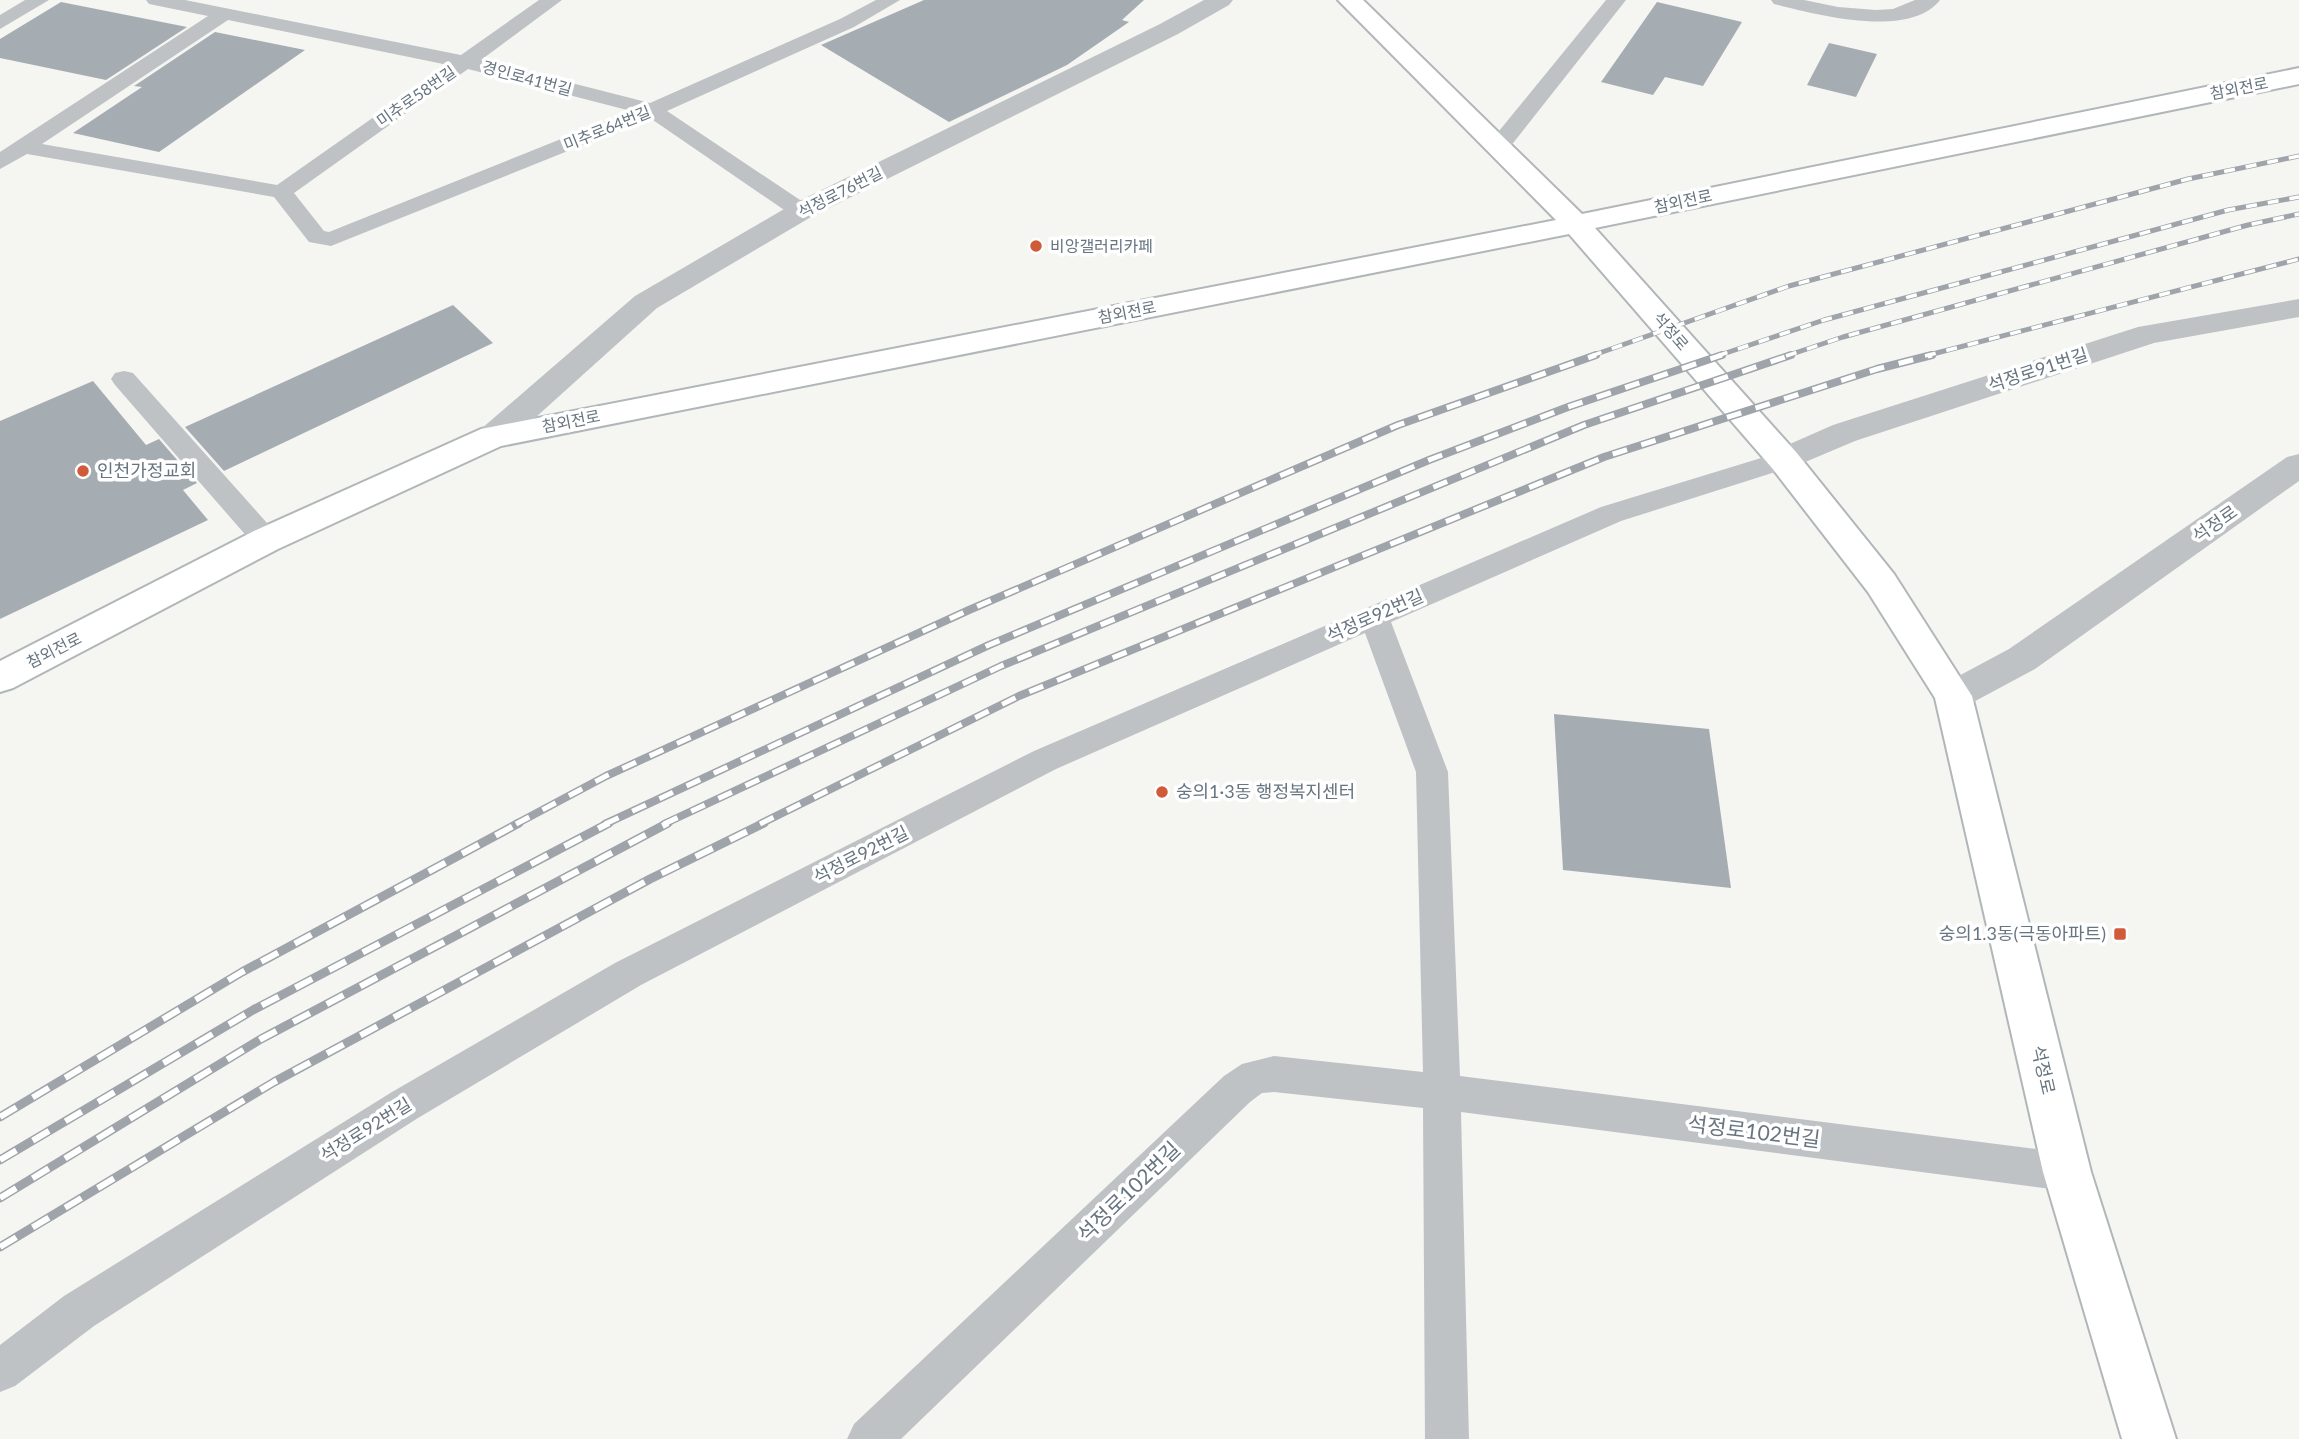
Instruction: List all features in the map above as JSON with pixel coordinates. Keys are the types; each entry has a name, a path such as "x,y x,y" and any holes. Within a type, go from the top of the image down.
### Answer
{"main road":[{"name":"석정로","path":"1350,0 1576,224 1784,460 1881,583 1953,696 2067,1172 2149,1439"},
{"name":"참외전로","path":"0,678 266,540 493,437 1576,224 2299,76"}],"street":[{"name":"석정로76번길","path":"493,437 646,302 801,211 1169,29 1221,0"},
{"name":"석정로91번길","path":"1784,460 1844,433 2149,334 2299,308"},
{"name":"석정로","path":"1953,696 2022,659 2299,465"}],"lane":[{"path":"0,23 38,0"},
{"name":"경인로41번길","path":"156,0 465,62 652,110 801,211"},
{"name":"미추로58번길","path":"281,192 552,0"},
{"name":"미추로64번길","path":"281,192 317,237 331,239 652,110 834,29 890,0"},
{"path":"1498,147 1616,0"},
{"path":"1781,0 1844,15 1884,17 1916,9 1930,0"},
{"path":"0,162 225,14"},
{"path":"23,147 281,192"},
{"path":"124,379 266,540"},
{"name":"석정로92번길","path":"0,1371 79,1311 370,1127 628,974 1045,760 1611,514 1784,460"},
{"path":"1374,616 1433,772 1447,1439"},
{"name":"석정로102번길","path":"869,1439 1237,1089 1255,1077 1274,1074 1441,1092 2067,1172"}],"building":[{"path":"924,0 1144,0 1122,20 1129,22 1067,65 949,122 821,45"},
{"path":"61,2 187,27 106,80 0,58 0,39"},
{"path":"1657,2 1742,22 1703,86 1665,77 1653,95 1601,82"},
{"path":"215,32 305,50 159,152 73,133 142,87 134,86"},
{"path":"1829,43 1877,54 1856,97 1807,85"},
{"path":"453,305 493,343 224,471 185,427"},
{"name":"인천가정교회","path":"93,381 146,445 159,439 197,483 183,490 208,520 0,619 0,421"},
{"path":"1554,714 1709,729 1731,888 1563,870"}],"railway":[{"path":"1591,356 1789,286 2188,179 2299,156"},
{"path":"1717,356 1824,320 2228,210 2299,197"},
{"path":"1786,356 1843,337 2248,225 2299,214"},
{"path":"1925,356 2299,259"},
{"path":"516,824 606,776 969,610 1398,425 1596,355"},
{"path":"605,824 989,645 1429,460 1568,407 1722,355"},
{"path":"664,824 1001,666 1584,425 1791,355"},
{"path":"760,824 1019,696 1604,457 1877,369 1932,355"},
{"path":"0,1117 242,972 519,823"},
{"path":"0,1160 253,1010 609,823"},
{"path":"0,1198 261,1039 668,823"},
{"path":"0,1247 274,1082 650,879 764,823"}],"place":[{"name":"비앙갤러리카페","path":"1036,246"},
{"name":"인천가정교회","path":"83,471"},
{"name":"숭의1·3동 행정복지센터","path":"1162,792"},
{"name":"숭의1.3동(극동아파트)","path":"2120,934"}]}
